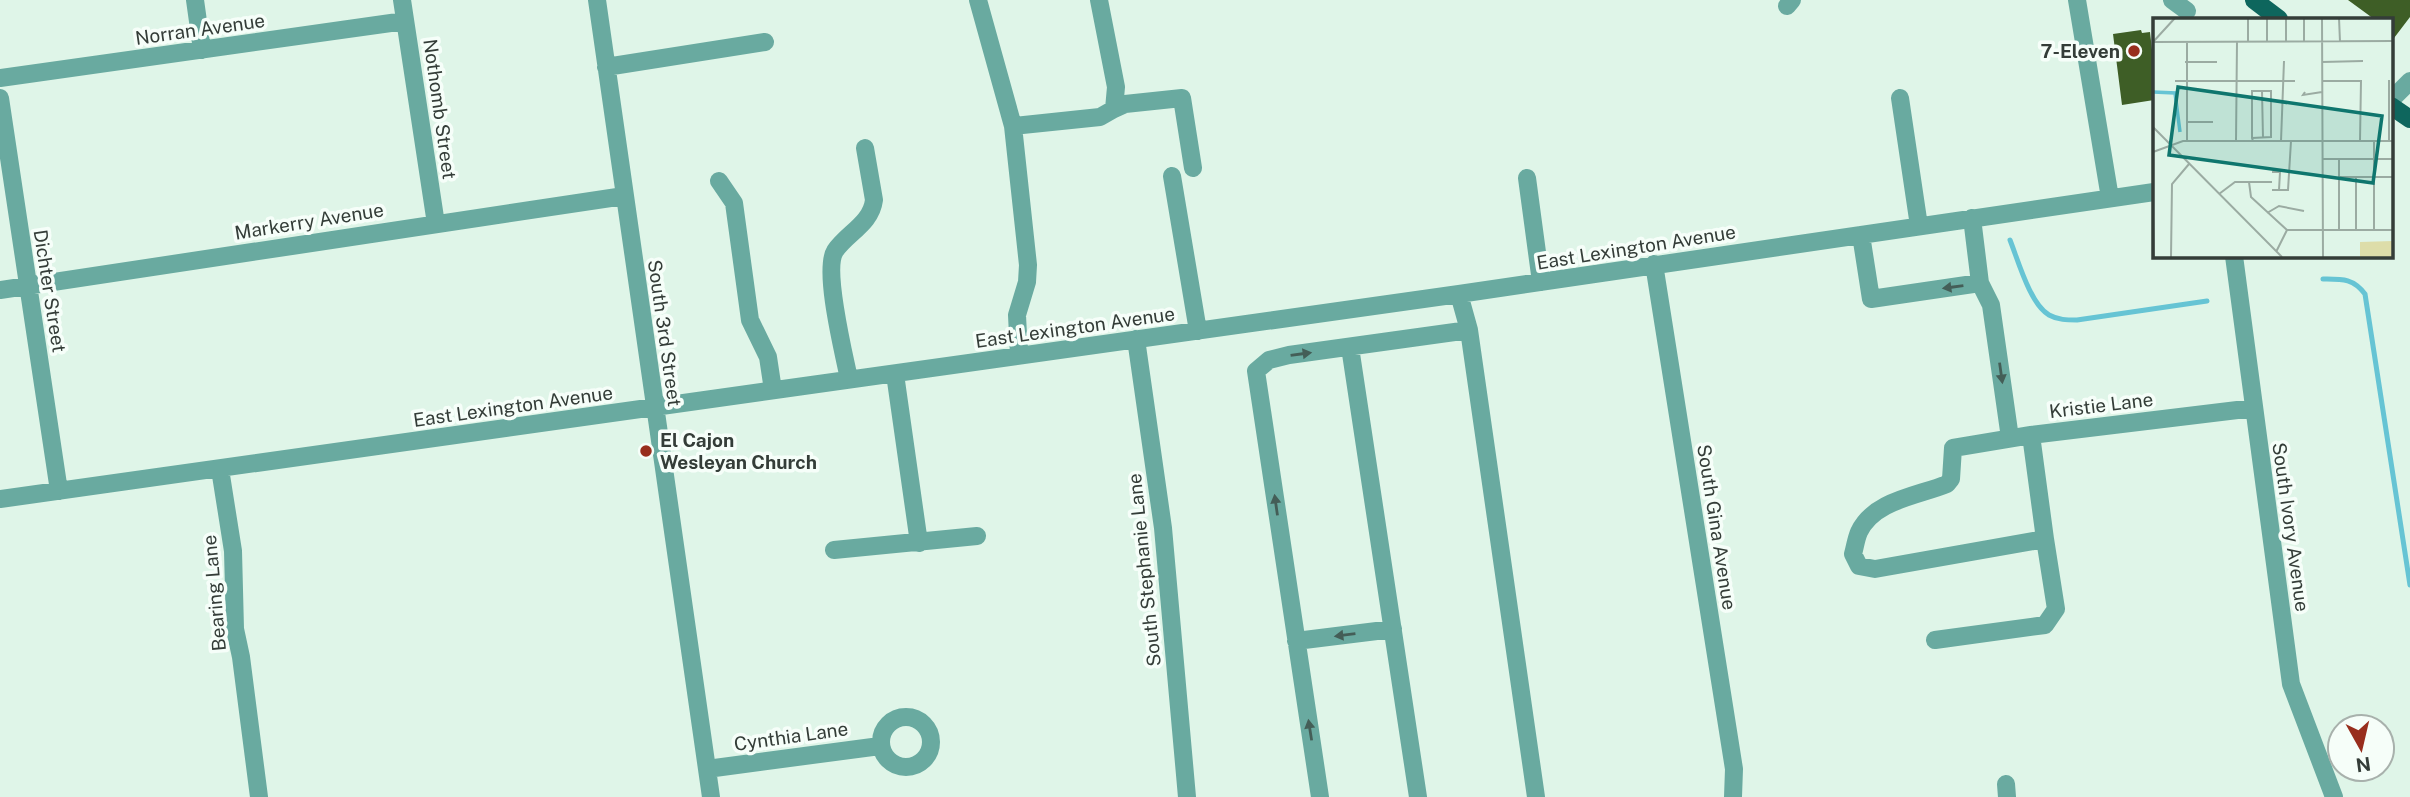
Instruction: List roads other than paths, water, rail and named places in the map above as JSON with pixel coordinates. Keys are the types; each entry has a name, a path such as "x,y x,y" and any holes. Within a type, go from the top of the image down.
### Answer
{"main road":[{"path":"2392,107 2410,119"}],"street":[{"path":"195,0 202,50"},
{"name":"Nothomb Street","path":"402,0 436,224"},
{"name":"South 3rd Street","path":"597,0 711,797"},
{"path":"978,0 1013,126 1028,265 1027,282 1017,315 1019,355"},
{"path":"1098,0 1116,87 1114,109"},
{"path":"2077,0 2110,198"},
{"path":"2172,0 2187,11"},
{"name":"Norran Avenue","path":"0,78 405,21"},
{"path":"606,67 765,42"},
{"path":"2392,99 2410,81"},
{"name":"Dichter Street","path":"0,97 59,491"},
{"path":"1013,126 1100,117 1125,104 1182,98 1193,169"},
{"path":"1900,98 1919,226"},
{"path":"849,379 831,273 835,250 868,217 873,208 865,148"},
{"path":"1172,176 1198,331"},
{"path":"1527,178 1541,282"},
{"path":"719,181 734,203 750,320 768,356 773,390"},
{"name":"East Lexington Avenue","path":"0,499 1459,294 2153,192"},
{"name":"Markerry Avenue","path":"0,289 624,196"},
{"path":"1972,218 1980,283 1991,305 2010,438"},
{"path":"1861,235 1871,299 1980,283"},
{"name":"South Ivory Avenue","path":"2234,257 2291,684 2334,797"},
{"name":"South Gina Avenue","path":"1654,264 1734,769 1733,797"},
{"path":"1459,294 1469,330 1536,797"},
{"path":"1320,797 1256,371 1269,360 1469,330"},
{"name":"South Stephanie Lane","path":"1136,340 1163,528 1187,797"},
{"path":"1350,347 1418,797"},
{"path":"895,374 919,543"},
{"name":"Kristie Lane","path":"2045,539 1875,569 1859,566 1853,554 1860,530 1875,512 1896,501 1947,484 1951,479 1953,447 2254,408"},
{"path":"1935,640 2045,625 2056,609 2031,435"},
{"name":"Bearing Lane","path":"220,469 233,551 235,629 260,797"},
{"path":"834,550 977,536"},
{"path":"1296,640 1393,629"},
{"name":"Cynthia Lane","path":"707,771 880,746"}],"waterway":[{"path":"2010,240 2025,281 2036,301 2049,315 2056,318 2077,320 2207,301"},
{"path":"2323,279 2347,280 2365,294 2410,585"}],"place":[{"name":"7-Eleven","path":"2134,51"},
{"name":"El Cajon Wesleyan Church","path":"646,451"}]}
